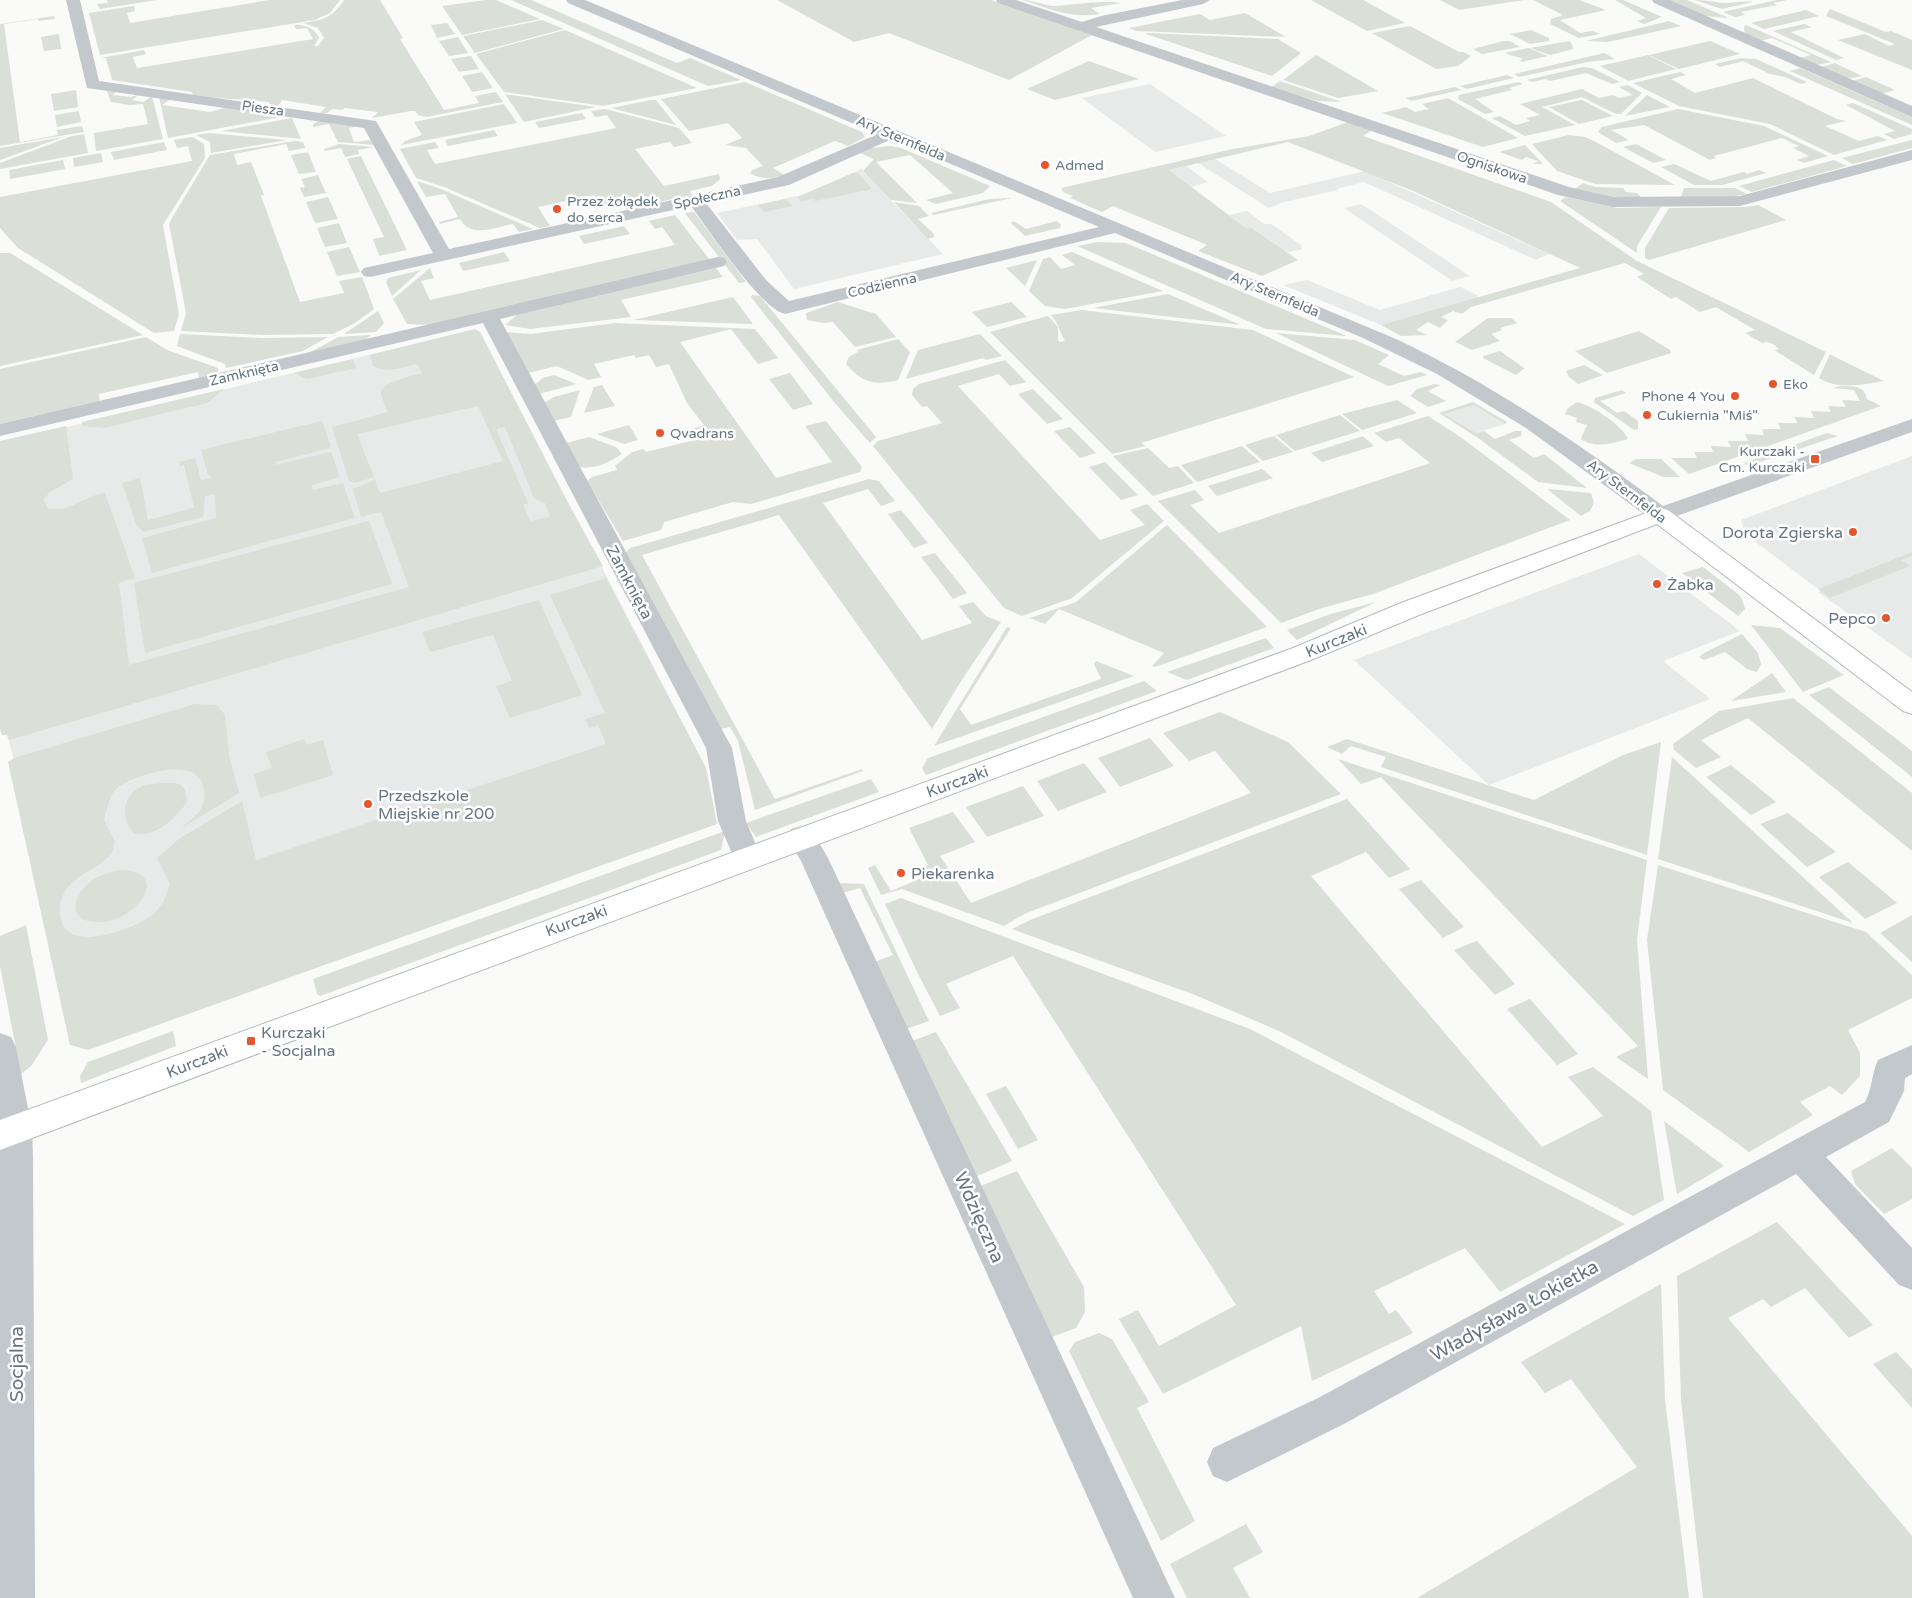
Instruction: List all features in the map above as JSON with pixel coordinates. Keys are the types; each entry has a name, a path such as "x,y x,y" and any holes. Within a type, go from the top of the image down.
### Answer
{"street":[{"name":"Piesza","path":"73,0 92,85 370,124 444,256"},
{"name":"Ary Sternfelda","path":"573,0 1370,334 1450,373 1514,410 1575,451 1912,705"},
{"name":"Ogniskowa","path":"1003,0 1518,176 1595,200 1667,203 1740,201 1912,155"},
{"path":"1083,27 1101,20 1203,0"},
{"path":"1659,0 1912,112"},
{"name":"Społeczna","path":"370,272 783,181 891,134"},
{"name":"Codzienna","path":"695,200 759,284 785,308 1116,228"},
{"name":"Zamknięta","path":"0,430 718,262"},
{"name":"Zamknięta","path":"489,316 719,748 732,821 748,857"},
{"name":"Kurczaki","path":"7,1132 801,837 1302,654 1410,609 1660,515 1912,424"},
{"name":"Wdzięczna","path":"801,837 817,864 1154,1598"},
{"path":"0,1047 7,1132"},
{"name":"Władysława Łokietka","path":"1227,1462 1331,1411 1877,1112 1888,1091 1889,1070 1912,1059"},
{"name":"Socjalna","path":"7,1132 16,1450 14,1598"},
{"path":"1800,1154 1912,1273"}],"shaded area":[{"path":"107,0 157,0 100,9 97,4 108,3"},
{"path":"269,0 340,0 330,13 315,20 100,55 89,13 134,6 135,11 127,13 130,23"},
{"path":"344,0 380,0 403,38 400,39 444,110 479,103 475,96 496,92 503,102 426,117 411,111 372,118 378,112 345,108 342,110 332,109 327,113 320,113 326,107 282,100 278,106 270,105 269,102 193,95 192,92 112,80 106,58 101,58 144,50 146,54 133,57 137,68 313,39 307,28 296,29 294,25 306,26 315,32 319,38 314,46 318,46 324,38 318,28 303,23 327,17"},
{"path":"496,0 540,19 462,35 442,6"},
{"path":"511,0 531,0 677,63 690,58 741,80 708,86"},
{"path":"777,0 991,0 1092,35 1009,80 889,33 854,42"},
{"path":"1023,0 1054,6 1097,2 1121,3 1091,8 1100,14 1080,15 1052,10"},
{"path":"1311,0 1363,0 1405,23 1367,31"},
{"path":"1440,0 1524,0 1459,10"},
{"path":"1533,0 1579,0 1606,10 1560,20 1580,33 1592,31 1600,34 1579,38 1550,24 1551,19 1563,15"},
{"path":"1615,0 1623,0 1662,17 1644,24 1637,21 1646,18"},
{"path":"1670,0 1687,0 1729,18 1704,16"},
{"path":"1695,0 1725,3 1753,2 1722,9"},
{"path":"1777,0 1787,0 1773,3 1777,5 1741,12 1745,15 1735,17 1723,12"},
{"path":"1830,9 1886,32 1891,31 1912,40 1912,70 1838,40 1865,34 1889,46 1895,44 1826,16"},
{"path":"1806,10 1819,16 1764,29 1751,23"},
{"path":"1245,13 1286,37 1136,31 1129,28 1200,14 1210,20"},
{"path":"54,16 55,19 38,21 38,19 4,24 20,142 58,135 57,130 82,126 84,132 0,146 0,24"},
{"path":"542,20 564,29 475,53 463,36"},
{"path":"1669,21 1681,26 1608,42 1586,41"},
{"path":"447,23 455,34 437,38 431,25"},
{"path":"1804,24 1812,27 1791,32 1844,58 1836,60 1773,31"},
{"path":"1746,25 1831,62 1817,65 1800,58 1811,55 1772,38 1760,41 1745,33 1744,27"},
{"path":"1410,26 1459,52 1471,56 1458,66 1436,69 1372,33"},
{"path":"565,30 697,88 603,106 504,92 476,54"},
{"path":"1531,30 1549,38 1549,41 1530,44 1510,34"},
{"path":"59,34 61,49 44,51 41,37"},
{"path":"1146,34 1278,39 1301,53 1272,76"},
{"path":"458,37 468,53 449,56 439,41"},
{"path":"1510,41 1520,47 1482,54 1473,49"},
{"path":"1569,41 1573,49 1550,55 1530,48"},
{"path":"1710,41 1740,54 1679,69 1649,55"},
{"path":"1528,48 1548,56 1522,62 1520,60 1523,59 1505,53"},
{"path":"1604,53 1615,59 1587,62 1519,77 1514,74"},
{"path":"1316,55 1378,91 1338,98 1283,80"},
{"path":"1648,55 1676,69 1628,81 1600,66"},
{"path":"471,56 479,69 459,72 451,59"},
{"path":"1741,58 1756,59 1807,82 1801,84 1785,77 1770,74 1743,61 1720,67 1715,64"},
{"path":"1089,61 1139,79 1055,100 1027,89"},
{"path":"1835,63 1862,76 1847,79 1821,67"},
{"path":"1583,67 1592,68 1620,82 1612,84 1586,73 1550,81 1546,79 1532,82 1527,80"},
{"path":"1800,68 1912,117 1912,125 1790,71"},
{"path":"482,72 493,88 472,92 462,76"},
{"path":"1680,72 1686,75 1671,79 1695,93 1753,78 1837,119 1846,121 1825,126 1859,141 1878,136 1887,140 1834,155 1770,124 1679,106 1633,83"},
{"path":"1507,75 1514,78 1467,89 1460,86"},
{"path":"1866,77 1895,90 1881,94 1852,81"},
{"path":"1280,81 1342,102 1317,101 1272,87"},
{"path":"745,82 862,132 865,137 848,146 835,141 773,168 784,175 763,178 750,173 752,170 763,166 746,148 725,145 742,138 728,123 689,131 661,99"},
{"path":"1519,82 1523,84 1509,88 1512,90 1475,99 1494,112 1485,114 1458,99 1459,95"},
{"path":"1150,84 1226,136 1155,152 1082,98"},
{"path":"1628,85 1642,93 1621,114 1616,114 1582,97 1542,107 1575,125 1525,136 1492,118 1500,116 1516,125 1530,121 1526,118 1540,115 1520,104 1582,89 1599,98 1613,95 1619,98 1633,95 1619,87"},
{"path":"1455,87 1461,90 1411,101 1406,98"},
{"path":"76,90 78,107 54,111 51,94"},
{"path":"107,91 116,92 112,95 131,97 140,94 132,100 143,102 152,96 163,139 96,151 94,133 148,124 143,104 130,105 111,102"},
{"path":"505,94 596,107 524,122"},
{"path":"1647,95 1670,107 1625,116"},
{"path":"159,97 171,99 162,105 210,112 228,107 291,115 168,138"},
{"path":"1448,98 1518,138 1483,147 1382,113 1406,107 1415,112 1429,109 1422,104"},
{"path":"656,100 676,125 611,108"},
{"path":"1582,100 1613,116 1579,124 1549,107"},
{"path":"1853,103 1912,129 1912,134 1894,139 1884,134 1895,131 1846,105"},
{"path":"504,104 517,123 401,145 405,141 422,135 414,122"},
{"path":"605,109 679,128 692,143 674,147 670,142 635,149 664,186 719,174 720,179 712,186 690,191 692,195 626,209 620,202 602,205 594,195 538,207 550,226 540,228 444,187 416,178 400,149 435,142 439,148 427,150 435,164 616,128 607,115 595,117 591,111"},
{"path":"1678,109 1764,126 1828,156 1804,163 1797,160 1809,156 1793,148 1799,146 1782,138 1714,156 1716,158 1710,160 1644,125 1611,130 1629,140 1616,143 1598,132 1602,127"},
{"path":"79,111 81,122 57,127 55,115"},
{"path":"582,113 586,119 539,128 535,122"},
{"path":"292,118 301,139 221,131"},
{"path":"319,121 363,125 349,128 354,142 371,140 374,145 338,142 329,124 313,127 313,124"},
{"path":"1348,122 1372,130 1363,136 1551,202 1637,261 1826,352 1814,375 1774,350 1779,349 1773,344 1762,343 1745,333 1755,330 1716,307 1700,312 1676,297 1671,299 1637,277 1644,274 1625,263 1471,307 1462,314 1453,311 1441,317 1448,320 1440,328 1428,322 1416,330 1427,335 1401,336 1381,325 1580,268 1411,190 1288,142 1169,170 1246,228 1251,227 1298,260 1262,276 1198,251 1207,245 1113,206 1102,212 1070,198 1073,196 1063,192 1061,188 1233,149 1309,136"},
{"path":"494,130 498,136 448,146 445,140"},
{"path":"209,133 287,140 211,153 210,142 196,135"},
{"path":"84,134 88,153 0,169 0,163 72,136"},
{"path":"1569,135 1585,137 1594,141 1675,185 1595,184 1557,171 1532,144"},
{"path":"63,137 0,160 0,148"},
{"path":"193,137 204,144 205,158 163,225 179,314 174,331 154,333 18,248 0,228 0,197 192,161 188,146 177,148 174,140"},
{"path":"1912,140 1912,148 1853,164 1842,158"},
{"path":"294,141 303,142 305,148 289,151 286,144 234,154 237,165 251,162 264,195 261,196 300,302 344,293 339,281 362,277 374,309 355,323 333,334 263,335 181,331 186,313 169,224 172,218 210,155"},
{"path":"164,142 167,150 114,160 111,152"},
{"path":"339,144 374,147 358,150 359,154 345,157 341,148 325,151 324,149"},
{"path":"1636,144 1666,160 1653,163 1623,147"},
{"path":"1525,145 1543,164 1534,164 1538,161 1526,157 1522,160 1499,152"},
{"path":"891,146 901,148 990,186 983,193 936,204 926,200 953,193 910,155 876,162 917,203 891,200 863,171 874,159 860,153 871,148"},
{"path":"308,152 316,172 299,174 291,155"},
{"path":"101,153 103,162 74,167 73,158"},
{"path":"361,156 407,250 379,256 373,239 384,237 347,159"},
{"path":"1215,159 1270,193 1365,171 1549,254 1536,260 1364,182 1284,202 1269,208 1198,163"},
{"path":"63,160 65,169 10,179 9,170"},
{"path":"1834,160 1847,166 1752,192 1739,186"},
{"path":"1674,164 1711,181 1744,172 1747,174 1759,170 1766,173 1722,185 1694,185 1661,167"},
{"path":"1186,166 1208,182 1192,187 1169,170"},
{"path":"863,168 863,171 943,254 794,289 757,239 737,240 717,213 807,194"},
{"path":"853,173 858,173 872,189 815,201 813,199 801,201 797,197"},
{"path":"318,175 326,193 304,197 300,188 305,187 301,179"},
{"path":"417,181 441,189 533,229 519,232 513,224 477,230 471,229 460,219 440,224 439,222 458,217 445,194 426,197"},
{"path":"1583,183 1595,187 1623,188 1626,192 1637,193 1641,197 1606,197 1575,189"},
{"path":"1684,188 1735,188 1747,194 1681,197"},
{"path":"328,197 338,219 315,223 306,202"},
{"path":"1566,197 1618,208 1661,207 1637,246 1637,253 1560,201"},
{"path":"1012,198 933,215 931,213 989,199"},
{"path":"786,199 793,206 764,212 758,205"},
{"path":"894,202 919,206 929,216 918,219 934,234 934,237 928,239"},
{"path":"1361,204 1470,276 1452,281 1344,208"},
{"path":"1758,205 1786,220 1649,260 1645,258 1645,248 1669,208 1745,207"},
{"path":"1247,211 1264,224 1271,224 1301,245 1302,249 1289,252 1284,250 1252,227 1246,228 1229,215"},
{"path":"694,212 746,282 739,283 685,213"},
{"path":"675,215 710,260 431,325 407,324 393,299 430,268 434,278 421,281 430,300 675,245 662,227 655,229 649,221"},
{"path":"1014,221 1026,229 1057,221 1061,225 1060,228 1025,236 1011,223"},
{"path":"339,223 347,243 325,247 317,228"},
{"path":"624,226 630,234 584,244 579,236"},
{"path":"1098,242 1126,243 1347,336 1266,329 1077,246"},
{"path":"349,247 360,272 337,276 327,252"},
{"path":"504,252 510,261 463,271 459,263"},
{"path":"1072,252 1163,291 1065,309 1045,306 1029,291 1043,259 1050,257 1061,269 1075,265 1062,255"},
{"path":"0,253 10,253 143,335 0,366"},
{"path":"1037,260 1025,286 1006,268"},
{"path":"716,268 723,277 621,300 631,317 530,329 505,325 520,312"},
{"path":"421,270 392,296 386,282 388,278"},
{"path":"1307,280 1380,310 1460,287 1477,295 1478,298 1381,325 1283,285"},
{"path":"1168,294 1241,325 1093,308"},
{"path":"752,295 760,296 876,437 870,443 834,402 751,297"},
{"path":"733,297 753,324 633,320"},
{"path":"838,302 876,314 896,337 855,347 833,322 824,323 807,320 806,313"},
{"path":"1011,302 1027,317 987,327 972,312"},
{"path":"1082,310 1253,330 1354,377 1141,443 1146,446 1112,454 990,332 1048,316 1058,327 1058,340 1060,342 1065,341 1056,322 1051,315"},
{"path":"378,311 384,323 376,332 344,334"},
{"path":"1488,318 1511,318 1517,323 1500,328 1502,330 1491,334 1500,341 1472,350 1455,342"},
{"path":"615,323 755,329 778,358 758,364 731,329 680,342 776,478 832,462 805,426 826,421 862,467 860,472 751,504 733,502 664,522 661,530 623,541 587,481 592,477 617,470 615,466 632,452 643,449 646,452 699,439 693,429 704,425 687,403 669,364 656,367 649,355 636,358 634,355 594,364 601,377 588,380 557,366 528,373 505,332 530,334"},
{"path":"475,329 480,332 563,494 603,566 9,740 7,735 2,735 0,729 0,441 66,426 73,479 50,492 43,500 49,509 64,509 98,494 105,493 135,578 119,583 129,665 409,587 381,512 361,517 353,489 375,480 380,493 503,461 478,406 357,434 374,477 355,483 349,481 332,427 388,412 381,394 382,390 397,380 422,373 417,364 395,369 378,368 373,366 370,355","holes":["505,427 534,498 545,503 550,517 530,521 523,505 528,503 496,429"]},
{"path":"473,330 480,332 706,768 89,1045 7,734 0,443"},
{"path":"1639,331 1670,350 1671,353 1607,373 1575,351"},
{"path":"1276,333 1355,340 1389,355 1378,364 1404,376 1421,372 1427,375 1388,386"},
{"path":"180,334 263,338 328,337 303,351 226,368 225,364 177,346"},
{"path":"980,334 1002,356 986,360 983,358 906,379 918,350"},
{"path":"371,335 365,340 309,353 338,337"},
{"path":"146,337 167,350 218,368 218,373 199,378 198,372 99,394 100,401 0,424 0,369"},
{"path":"898,339 910,352 898,380 882,383 869,381 863,379 846,364 849,357 858,352 857,350"},
{"path":"1500,351 1525,368 1516,375 1483,358 1483,356"},
{"path":"1830,354 1884,381 1850,386 1826,382 1819,378"},
{"path":"353,359 356,368 307,379 294,373"},
{"path":"1005,360 1026,382 1010,386 999,374 958,386 1100,540 1145,525 1130,510 1147,504 1164,521 1072,598 1022,616 1004,608 873,446 878,441 942,423 927,406 922,407 912,395 913,389 919,384"},
{"path":"1584,365 1603,375 1578,384 1569,377 1566,371"},
{"path":"790,373 813,404 793,410 769,379"},
{"path":"554,375 576,384 539,394 534,385 543,378"},
{"path":"1434,384 1440,385 1428,391 1446,401 1428,407 1410,396 1417,389"},
{"path":"602,385 615,406 584,413 594,387"},
{"path":"1839,386 1857,387 1863,391 1867,399 1881,406 1689,474 1671,458 1697,458 1694,452 1713,452 1711,446 1731,447 1728,441 1748,441 1745,434 1764,435 1762,429 1781,429 1778,423 1798,423 1794,417 1814,418 1811,411 1831,412 1828,406 1846,407 1842,400 1860,401 1854,390 1833,388"},
{"path":"224,389 207,403 104,428 83,426 82,422"},
{"path":"1033,389 1063,419 1047,424 1018,394"},
{"path":"580,390 571,417 554,421 544,403 554,397"},
{"path":"1622,390 1626,393 1600,401 1617,413 1624,411 1638,421 1638,429 1634,430 1594,402 1595,398"},
{"path":"1397,400 1417,413 1362,430 1342,414"},
{"path":"1473,402 1507,422 1505,424 1474,405 1444,414 1476,433 1484,431 1495,439 1515,431 1522,431 1521,436 1509,440 1534,458 1544,454 1587,488 1538,482 1478,438 1439,413"},
{"path":"1577,402 1605,416 1628,439 1592,444 1581,439 1587,425 1576,422 1577,418 1565,414 1568,408"},
{"path":"1474,405 1505,424 1476,433 1444,414"},
{"path":"1340,415 1360,431 1295,451 1276,435"},
{"path":"1428,416 1462,438 1570,520 1373,594 1322,608 1281,623 1158,501 1195,490 1204,500 1190,505 1219,533 1430,463 1399,438 1386,442 1374,433"},
{"path":"322,421 331,446 327,449 275,462 276,465 331,452 340,477 312,485 313,490 343,483 355,518 152,573 142,538 216,518 215,494 205,496 203,517 143,532 136,524 122,483 140,478 148,520 194,508 184,465 180,466 179,462 195,458 201,480 213,478 208,475 201,450"},
{"path":"629,425 638,440 624,444 597,434"},
{"path":"1070,427 1096,453 1080,458 1054,431"},
{"path":"1827,433 1838,436 1748,466 1744,463"},
{"path":"1274,436 1293,452 1263,461 1245,445"},
{"path":"1363,436 1374,446 1322,462 1311,453"},
{"path":"589,437 616,447 622,454 601,465 579,467 566,443"},
{"path":"1242,446 1260,462 1197,482 1181,465"},
{"path":"1148,448 1169,468 1178,466 1194,483 1153,496 1113,456"},
{"path":"1912,456 1912,552 1818,589 1745,534 1741,520"},
{"path":"1636,459 1661,459 1680,477 1663,477 1629,463"},
{"path":"1105,462 1138,495 1121,500 1089,467"},
{"path":"1262,469 1273,478 1217,496 1208,486"},
{"path":"869,479 879,481 895,501 881,506 868,489 823,503 922,640 972,623 959,606 973,602 986,616 1001,622 963,678 932,729 779,515 642,555 775,799 862,769 863,771 755,810 738,741 730,727 720,729 625,553 630,548"},
{"path":"1547,489 1591,493 1594,503 1590,511 1581,516"},
{"path":"901,510 928,543 914,548 888,514"},
{"path":"369,521 392,584 145,653 134,583"},
{"path":"1167,525 1267,627 1155,667 1152,666 1164,653 1059,609 1045,624 1030,618 1076,602"},
{"path":"1912,552 1912,556 1901,560 1910,566 1830,598 1818,589"},
{"path":"935,553 967,593 953,599 921,557"},
{"path":"1639,554 1740,631 1663,661 1710,699 1489,785 1354,660"},
{"path":"1912,554 1912,659 1818,592"},
{"path":"1703,567 1742,599 1745,609 1738,616 1682,573"},
{"path":"606,578 706,768 717,824 88,1050 70,1045 8,762 14,758 195,704 217,705 225,715 229,755 239,793 180,829 200,811 204,800 204,789 200,778 191,772 165,770 137,777 117,788 112,795 104,820 115,841 112,852 105,860 71,883 61,901 60,914 64,927 72,934 85,937 114,933 142,922 151,916 163,902 170,884 157,858 180,838 242,801 256,860 606,744 598,725 589,728 585,719 605,713 550,595"},
{"path":"539,600 582,695 510,718 496,686 512,681 493,635 430,652 422,632"},
{"path":"1376,602 1297,640 1287,630 1331,614"},
{"path":"1751,625 1780,628 1844,675 1803,692"},
{"path":"1007,627 1011,628 960,709 971,725 1101,679 1094,664 1096,661 1134,676 934,746"},
{"path":"1742,634 1758,653 1761,664 1757,672 1747,669 1725,652 1704,660 1699,657 1704,653"},
{"path":"1266,638 1274,648 1187,680 1167,672"},
{"path":"1772,673 1786,692 1731,701"},
{"path":"1144,681 1157,691 926,775 922,768 928,758"},
{"path":"1829,687 1912,751 1912,777 1809,695"},
{"path":"1793,698 1912,793 1912,851 1748,718 1701,740 1721,757 1696,768 1674,750 1673,744 1719,711"},
{"path":"1220,712 1288,742 1341,794 1024,914 1004,926 902,889 881,895 868,868 875,865 891,891 924,877 920,869 928,865 909,828 953,812 975,842 940,856 971,903 1251,793 1215,751 1189,761 1163,733"},
{"path":"1150,738 1174,766 1120,787 1098,758"},
{"path":"304,739 306,745 323,740 333,775 260,798 254,774 272,768 266,752"},
{"path":"1347,739 1534,800 1623,755 1661,742 1647,855 1381,767 1386,757 1351,746 1342,754 1327,747"},
{"path":"1672,757 1853,923 1658,859"},
{"path":"1338,759 1647,860 1637,940 1648,1079 1616,1057 1638,1046 1381,777 1361,784"},
{"path":"1084,763 1107,792 1058,811 1037,781"},
{"path":"1731,765 1776,802 1751,815 1706,777"},
{"path":"871,779 879,792 756,837 746,823"},
{"path":"163,783 181,785 185,791 187,802 171,820 157,830 150,833 134,833 125,814 127,801 136,790 143,786"},
{"path":"1023,786 1044,816 987,837 966,807"},
{"path":"1347,799 1410,869 1389,878 1366,852 1311,876 1542,1147 1603,1116 1568,1077 1593,1067 1651,1111 1664,1200 1633,1216 1279,1031 1195,995 1012,929 1030,920"},
{"path":"1788,813 1836,852 1807,867 1760,824"},
{"path":"725,831 721,850 320,996 317,994 313,979"},
{"path":"1848,862 1897,903 1865,919 1819,877"},
{"path":"1658,865 1866,932 1912,975 1912,998 1848,1030 1860,1053 1860,1076 1842,1095 1830,1086 1800,1102 1813,1115 1749,1152 1663,1090 1647,940"},
{"path":"118,870 136,872 145,878 147,887 143,898 123,916 109,921 95,922 85,920 79,916 76,911 76,904 81,891 96,878"},
{"path":"1421,880 1464,927 1443,938 1399,889"},
{"path":"838,883 864,884 929,1021 906,1029 874,962 893,955 860,888 843,893"},
{"path":"901,898 1250,1029 1625,1224 1500,1292 1465,1248 1374,1291 1389,1314 1396,1310 1413,1333 1312,1381 1301,1326 1163,1394 1119,1319 1138,1310 1159,1346 1236,1305 1013,956 946,984 960,1008 940,1016 885,904"},
{"path":"1912,915 1912,962 1880,933"},
{"path":"26,925 48,1040 31,1066 21,1074 0,966 0,936"},
{"path":"1477,941 1515,984 1495,995 1454,950"},
{"path":"1530,999 1578,1054 1557,1065 1507,1009"},
{"path":"173,1031 176,1046 81,1083 80,1076 88,1062"},
{"path":"936,1032 1012,1161 975,1177 912,1041"},
{"path":"1006,1086 1038,1140 1018,1149 986,1094"},
{"path":"1664,1121 1724,1166 1677,1194"},
{"path":"1892,1148 1912,1168 1912,1199 1884,1214 1855,1184 1851,1171"},
{"path":"1017,1171 1084,1287 1085,1312 1076,1328 1049,1338 978,1187"},
{"path":"1777,1222 1873,1325 1849,1338 1805,1288 1771,1307 1763,1299 1728,1318 1912,1536 1912,1598 1703,1598 1681,1400 1677,1276"},
{"path":"1661,1284 1665,1399 1689,1598 1417,1598 1637,1467 1571,1379 1545,1393 1521,1362"},
{"path":"1099,1333 1112,1339 1149,1402 1137,1408 1195,1521 1161,1541 1069,1351 1075,1342"},
{"path":"1896,1352 1912,1369 1912,1408 1873,1364"},
{"path":"1246,1524 1263,1552 1233,1568 1250,1598 1187,1598 1170,1564"}],"place":[{"name":"Admed","path":"1045,165"},
{"name":"Przez żołądek do serca","path":"557,209"},
{"name":"Eko","path":"1773,384"},
{"name":"Phone 4 You","path":"1735,396"},
{"name":"Cukiernia \"Miś\"","path":"1647,415"},
{"name":"Qvadrans","path":"660,433"},
{"name":"Kurczaki - Cm. Kurczaki","path":"1815,459"},
{"name":"Dorota Zgierska","path":"1853,532"},
{"name":"Żabka","path":"1657,584"},
{"name":"Pepco","path":"1886,618"},
{"name":"Przedszkole Miejskie nr 200","path":"368,804"},
{"name":"Piekarenka","path":"901,873"},
{"name":"Kurczaki - Socjalna","path":"251,1041"}]}
